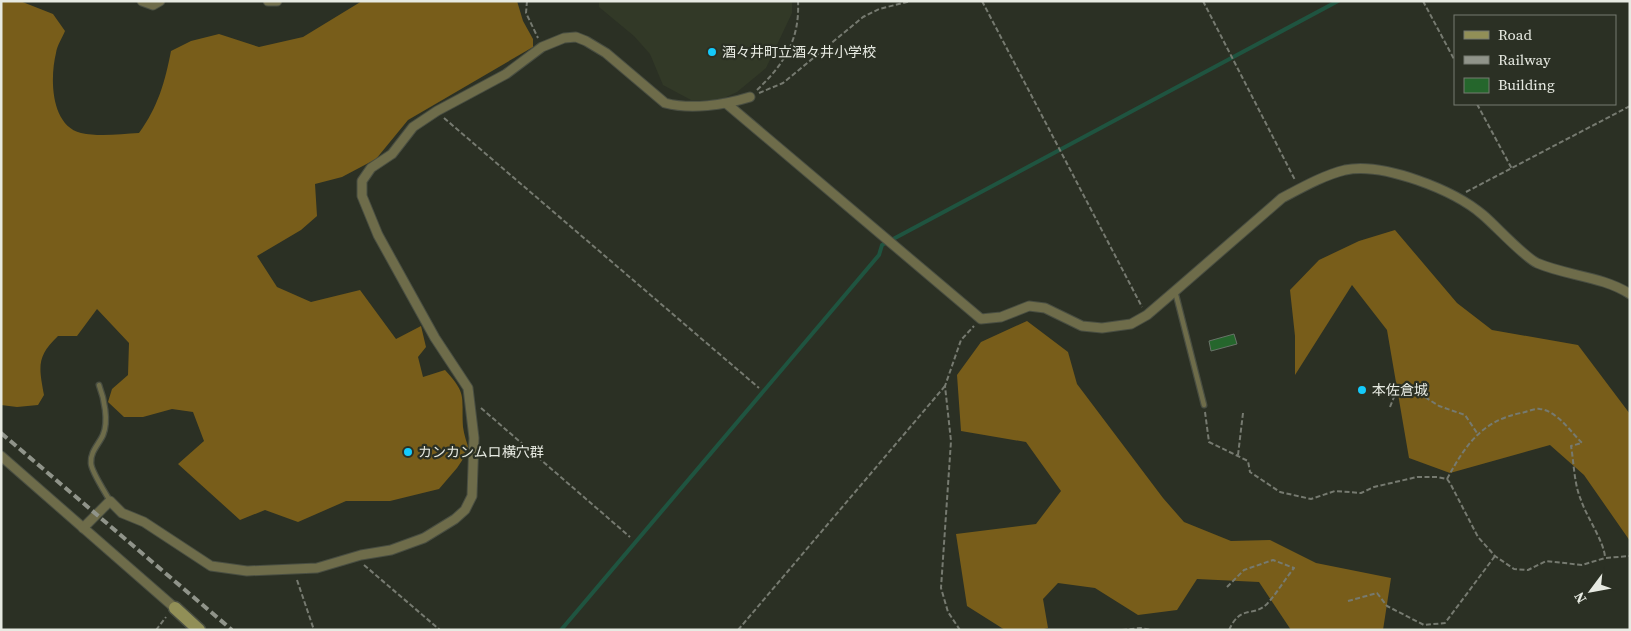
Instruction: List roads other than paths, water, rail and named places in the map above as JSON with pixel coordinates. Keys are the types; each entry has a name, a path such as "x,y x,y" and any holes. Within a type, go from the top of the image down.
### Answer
{"street":[{"path":"142,1 153,5 160,1"},
{"path":"268,1 277,1"},
{"path":"83,528 110,501 122,513 144,522 211,566 248,571 317,568 355,556 391,550 424,538 456,520 465,510 472,496 474,438 468,388 435,338 378,235 362,196 362,181 371,168 392,154 413,127 436,112 506,74 542,47 555,40 576,37 586,40 606,53 665,102 675,106 727,104 750,97"},
{"path":"727,104 981,319 1001,316 1029,306 1045,308 1082,326 1102,328 1131,324 1146,315 1175,291 1282,198 1299,188 1345,170 1374,170 1405,176 1457,196 1482,214 1535,262 1616,286 1630,294"},
{"path":"1,456 199,630"}],"lane":[{"path":"1175,291 1204,405"},
{"path":"99,385 103,395 104,434 92,455 90,464 110,501"}],"waterway":[{"path":"561,630 879,255 882,245 1338,1"}],"railway":[{"path":"1,433 232,630"}],"place":[{"name":"酒々井町立酒々井小学校","path":"712,52"},
{"name":"本佐倉城","path":"1362,390"},
{"name":"カンカンムロ横穴群","path":"408,452"}]}
